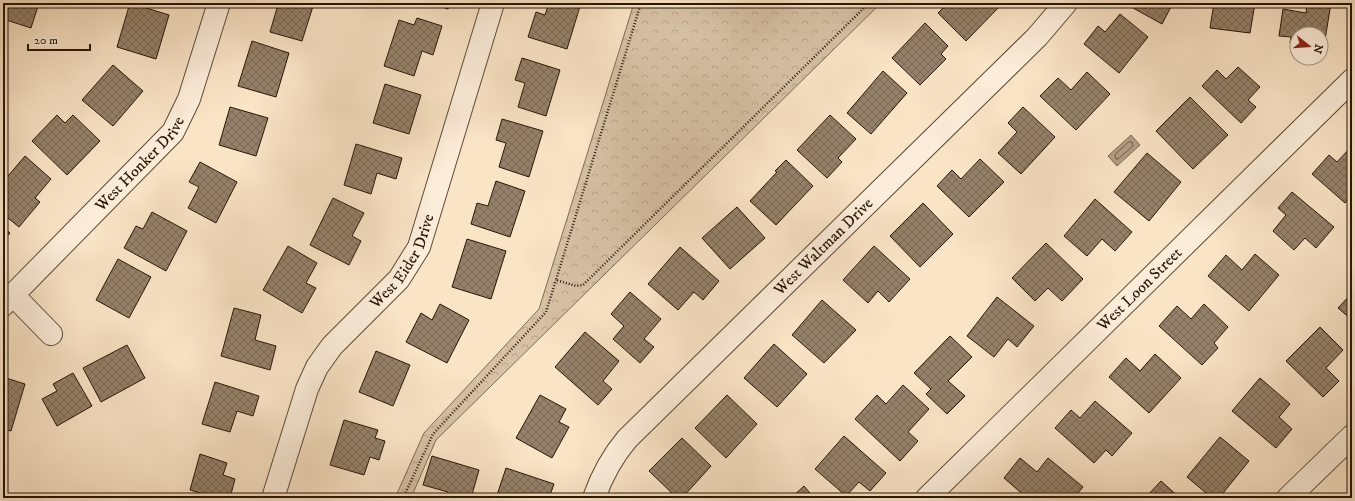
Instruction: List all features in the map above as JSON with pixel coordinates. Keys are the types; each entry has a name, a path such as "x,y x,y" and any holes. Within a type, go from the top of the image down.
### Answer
{"street":[{"name":"West Honker Drive","path":"51,334 8,300 172,132 189,100 219,3"},
{"name":"West Eider Drive","path":"274,498 307,389 317,367 332,346 399,279 419,247 493,3"},
{"name":"West Waltman Drive","path":"594,498 601,478 612,457 627,439 1037,37 1066,3"},
{"name":"West Loon Street","path":"927,498 1352,80"},
{"path":"1288,498 1352,436"}],"path":[{"path":"403,498 433,434 546,312 641,3"},
{"path":"556,280 576,286 583,285 869,3"}],"green space":[{"path":"634,3 881,3 436,440 411,498 395,498 424,433 539,309"}],"water":[{"path":"1131,135 1140,145 1117,166 1108,156"}],"building":[{"path":"3,3 39,3 31,28 3,19"},
{"path":"130,3 169,15 156,59 117,47"},
{"path":"264,3 314,3 302,41 270,32 277,8"},
{"path":"429,3 450,3 448,9"},
{"path":"549,3 581,3 567,49 528,37 536,12 545,15"},
{"path":"948,3 996,3 1000,6 966,41 938,13"},
{"path":"1124,3 1173,3 1162,24"},
{"path":"1214,3 1255,3 1250,33 1210,28"},
{"path":"1307,3 1331,3 1327,26 1289,26 1289,37 1279,36 1283,9 1306,13"},
{"path":"1120,14 1148,37 1119,73 1084,44 1098,26 1105,32"},
{"path":"417,18 442,26 433,55 422,51 414,76 384,66 399,20 414,25"},
{"path":"925,23 948,46 941,54 946,59 920,85 892,58"},
{"path":"252,41 289,53 276,97 238,86"},
{"path":"522,58 560,70 546,116 518,107 525,83 515,80"},
{"path":"113,65 143,91 113,126 82,100"},
{"path":"1238,67 1260,87 1248,100 1256,107 1241,123 1202,86 1217,70 1226,79"},
{"path":"883,71 907,93 871,134 847,113"},
{"path":"1087,72 1110,94 1076,130 1040,96 1058,78 1071,90"},
{"path":"385,84 421,95 409,134 373,123"},
{"path":"1190,97 1228,135 1193,169 1156,131"},
{"path":"230,107 268,118 256,156 219,145"},
{"path":"1023,107 1055,137 1021,174 998,153 1017,132 1008,123"},
{"path":"57,115 65,123 73,115 100,141 67,175 32,141"},
{"path":"830,115 856,139 838,158 842,162 827,178 797,150"},
{"path":"502,119 543,131 529,177 499,167 506,143 496,140"},
{"path":"356,144 402,158 396,179 377,173 371,194 344,185"},
{"path":"1352,146 1352,194 1345,203 1312,174 1329,155 1337,162"},
{"path":"1147,153 1181,182 1149,221 1114,192"},
{"path":"25,156 51,179 35,198 40,202 19,227 3,214 3,209 8,202 3,197 3,182"},
{"path":"980,159 1004,182 969,217 937,186 952,170 961,179"},
{"path":"786,160 813,186 776,225 750,201"},
{"path":"200,162 237,182 216,223 188,208 199,187 189,182"},
{"path":"496,181 525,191 510,237 471,224 477,203 488,206"},
{"path":"1292,192 1334,227 1316,248 1305,238 1294,250 1273,231 1286,215 1278,208"},
{"path":"333,198 364,213 352,236 361,241 349,265 310,245"},
{"path":"1095,199 1132,232 1115,251 1102,239 1087,256 1064,236"},
{"path":"923,203 953,234 920,267 890,236"},
{"path":"737,207 765,238 730,269 702,238"},
{"path":"152,212 187,231 166,271 124,248 136,226 143,229"},
{"path":"3,227 10,233 3,241"},
{"path":"467,239 506,251 491,299 452,287"},
{"path":"1046,243 1083,279 1062,301 1048,288 1035,301 1012,278"},
{"path":"288,246 317,263 306,283 316,288 302,313 263,290"},
{"path":"874,246 910,279 889,302 878,291 868,303 843,280"},
{"path":"680,247 719,281 703,300 694,292 678,310 648,284"},
{"path":"1255,254 1279,275 1249,311 1208,276 1226,255 1242,270"},
{"path":"118,259 151,277 129,318 96,300"},
{"path":"630,292 661,319 644,339 654,347 640,363 613,339 624,326 611,314"},
{"path":"1352,293 1352,320 1338,308"},
{"path":"997,297 1034,326 1017,347 1008,339 994,357 967,336"},
{"path":"822,300 856,330 824,363 792,335"},
{"path":"440,304 469,320 447,363 406,342 421,313 432,320"},
{"path":"1204,304 1228,327 1214,343 1218,348 1202,365 1159,326 1177,306 1191,319"},
{"path":"234,308 261,315 255,340 276,346 270,370 221,356"},
{"path":"1320,327 1343,350 1326,368 1339,381 1323,397 1286,361"},
{"path":"585,332 619,361 603,381 612,389 598,405 555,367"},
{"path":"950,336 972,357 948,381 965,396 947,414 926,394 931,389 914,373"},
{"path":"774,344 807,374 777,407 744,378"},
{"path":"127,345 145,378 101,402 83,368"},
{"path":"376,351 410,365 393,406 359,392"},
{"path":"1155,354 1181,378 1149,413 1109,377 1126,358 1140,371"},
{"path":"73,373 92,406 57,426 42,399 57,391 53,384"},
{"path":"3,377 25,384 11,431 3,429"},
{"path":"1260,378 1290,404 1279,417 1292,429 1276,448 1232,411"},
{"path":"215,382 259,396 253,416 237,411 230,432 202,424"},
{"path":"903,385 929,409 908,432 918,441 900,461 855,419 877,395 886,404"},
{"path":"540,395 566,409 559,422 569,427 552,458 516,438"},
{"path":"727,395 757,424 726,458 695,428"},
{"path":"1095,401 1132,433 1112,456 1106,450 1094,463 1055,428 1071,410 1080,418"},
{"path":"344,420 378,430 375,438 385,441 379,460 370,457 364,475 330,465"},
{"path":"844,436 886,473 870,491 859,482 846,496 815,469"},
{"path":"1220,437 1249,461 1219,498 1212,498 1187,477"},
{"path":"682,438 711,466 682,498 677,498 649,471"},
{"path":"200,454 227,463 223,475 235,479 230,498 217,498 190,490"},
{"path":"432,456 479,470 471,498 446,498 448,492 423,485"},
{"path":"1020,458 1037,472 1048,458 1083,487 1074,498 1068,498 1061,493 1057,498 1027,498 1004,478"},
{"path":"506,468 554,484 549,498 496,498"},
{"path":"1161,481 1180,498 1145,498"},
{"path":"804,486 814,498 791,498"}]}
